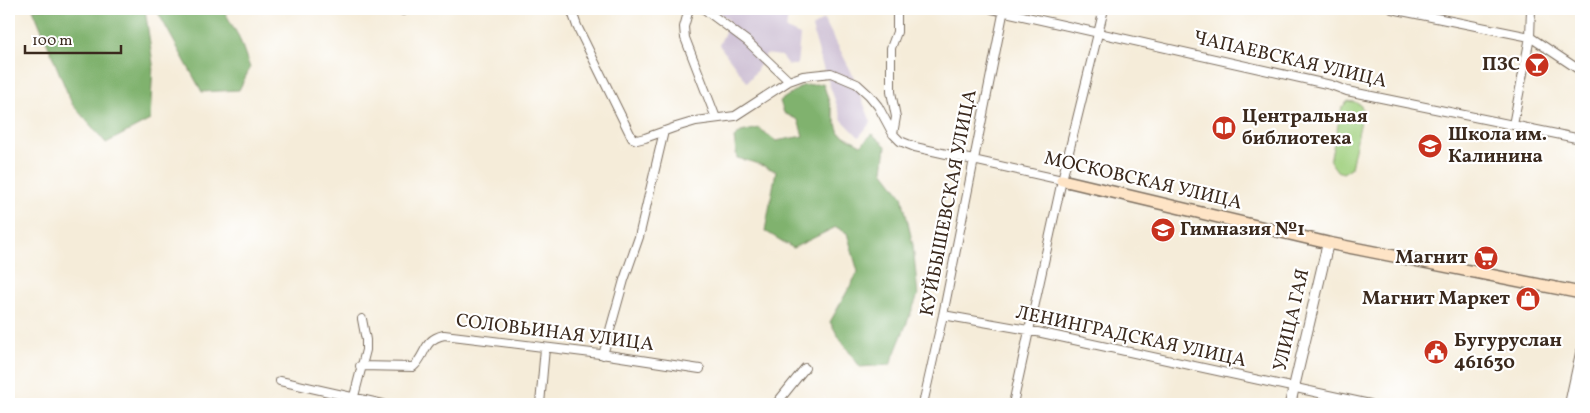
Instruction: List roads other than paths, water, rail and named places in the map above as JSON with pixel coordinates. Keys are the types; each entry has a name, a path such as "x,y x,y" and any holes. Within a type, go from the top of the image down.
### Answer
{"main road":[{"name":"МОСКОВСКАЯ УЛИЦА","path":"1062,180 1328,243 1581,293"}],"street":[{"path":"571,9 577,26 632,138 638,140 676,127 716,118 736,116 789,81 803,76 831,73 857,84 869,95 878,106 893,134"},
{"path":"690,9 684,27 685,38 716,118"},
{"path":"704,9 747,41 789,81"},
{"path":"893,134 896,117 891,92 891,48 896,32 897,9"},
{"name":"ЧАПАЕВСКАЯ УЛИЦА","path":"992,9 1004,10 1322,83 1347,91 1581,139"},
{"path":"1013,404 1062,180 1104,9"},
{"path":"1392,9 1530,37 1581,71"},
{"path":"1513,125 1529,50 1531,9"},
{"name":"КУЙБЫШЕВСКАЯ УЛИЦА","path":"923,404 943,316 1004,10"},
{"path":"1529,50 1534,46 1544,47"},
{"path":"603,354 624,280 639,237 664,131"},
{"name":"МОСКОВСКАЯ УЛИЦА","path":"893,134 900,141 915,147 1062,180"},
{"name":"УЛИЦА ГАЯ","path":"1290,404 1328,243"},
{"name":"ЛЕНИНГРАДСКАЯ УЛИЦА","path":"943,316 1028,330 1370,404"},
{"path":"353,401 360,366 366,350 362,319"},
{"name":"СОЛОВЬИНАЯ УЛИЦА","path":"360,366 413,367 420,360 427,344 434,337 444,335 603,354 700,369"},
{"path":"540,404 545,348"},
{"path":"1570,404 1581,353"},
{"path":"776,404 805,368"},
{"path":"280,381 353,401 383,404"}],"place":[{"name":"ПЗС","path":"1537,65"},
{"name":"Центральная библиотека","path":"1224,128"},
{"name":"Школа им. Калинина","path":"1430,146"},
{"name":"Гимназия №1","path":"1163,230"},
{"name":"Магнит","path":"1486,258"},
{"name":"Магнит Маркет","path":"1528,299"},
{"name":"Бугуруслан 461630","path":"1436,352"}]}
